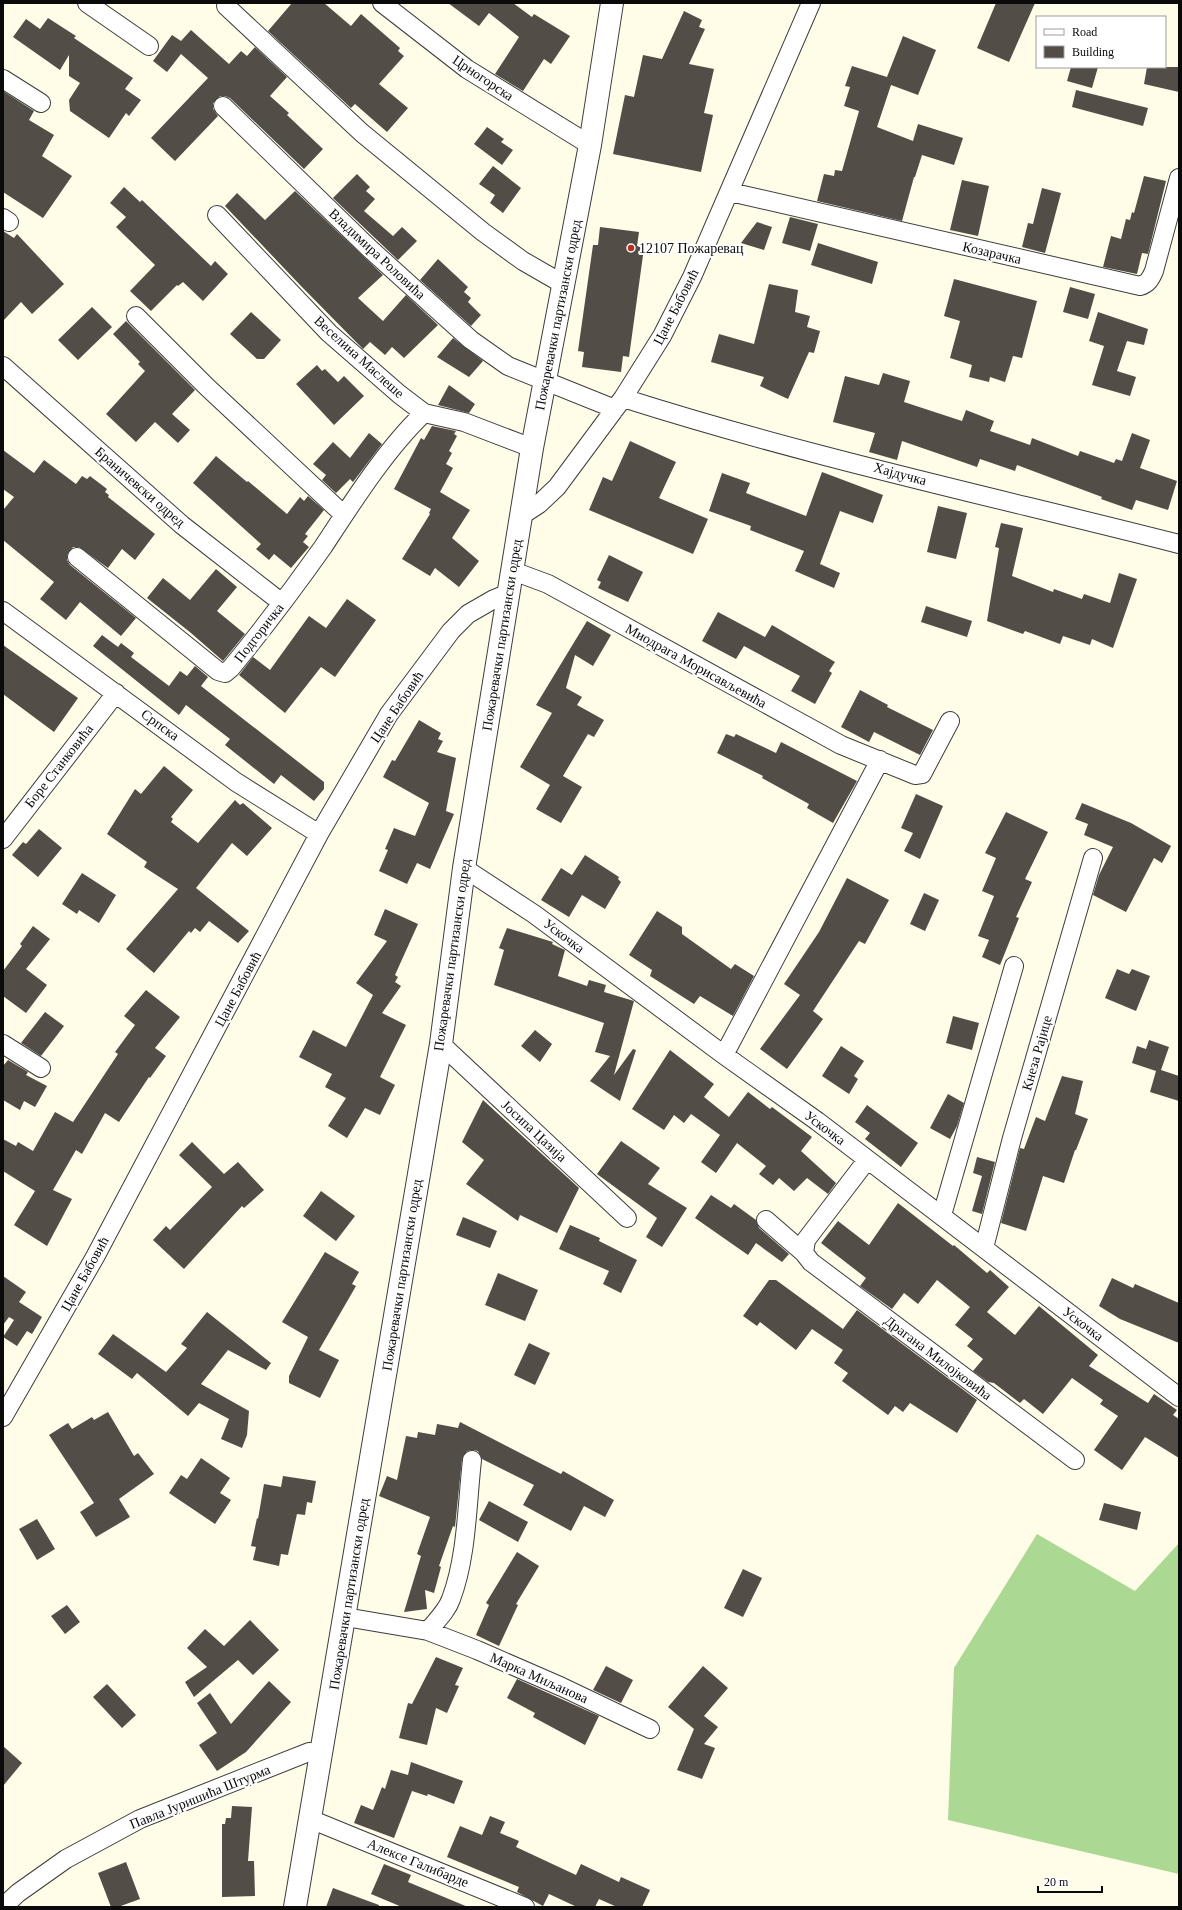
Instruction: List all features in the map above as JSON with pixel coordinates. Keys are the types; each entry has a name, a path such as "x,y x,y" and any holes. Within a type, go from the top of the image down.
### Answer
{"street":[{"path":"86,3 149,46"},
{"name":"Црногорска","path":"382,3 468,69 590,145"},
{"name":"Пожаревачки партизански одред","path":"295,1907 441,1044 464,868 532,448 590,145 612,3"},
{"name":"Цане Бабовић","path":"522,515 539,504 557,487 619,404 662,336 692,277 811,3"},
{"path":"226,6 362,134 494,240 523,261 564,284"},
{"path":"3,79 41,103"},
{"name":"Владимира Роловића","path":"223,106 369,248 471,340 508,366 546,381 619,404"},
{"name":"Козарачка","path":"730,192 1140,286 1144,285 1150,279 1154,271 1179,178"},
{"name":"Веселина Маслеше","path":"217,215 329,333 399,394 424,413 443,416 464,422 532,448"},
{"path":"136,316 207,387 344,515"},
{"name":"Браничевски одред","path":"3,366 182,525 282,603"},
{"name":"Хајдучка","path":"619,404 697,421 1005,501 1179,544"},
{"name":"Подгоричка","path":"77,557 218,671 225,673 231,668 282,603 344,515 413,424 424,413"},
{"name":"Миодрага Морисављевића","path":"513,571 530,576 548,584 841,745 915,775 922,774 950,720"},
{"name":"Цане Бабовић","path":"3,1417 95,1257 319,834 389,714 451,631 468,614 478,607 509,593"},
{"name":"Српска","path":"3,612 236,782 319,834"},
{"name":"Боре Станковића","path":"3,839 116,693"},
{"path":"724,1055 880,760"},
{"name":"Кнеза Рајице","path":"984,1248 1012,1138 1093,858"},
{"name":"Ускочка","path":"464,868 534,914 724,1055 817,1121 1179,1397"},
{"path":"942,1215 1014,966"},
{"path":"3,1044 41,1068"},
{"name":"Јосипа Цазија","path":"441,1044 627,1218"},
{"path":"804,1253 806,1240 867,1160"},
{"name":"Драгана Милојковића","path":"766,1220 804,1253 811,1262 1075,1460"},
{"path":"428,1631 443,1613 451,1600 461,1562 472,1460"},
{"name":"Марка Миљанова","path":"345,1617 428,1631 477,1650 562,1687 650,1729"},
{"name":"Павла Јуришића Штурма","path":"3,1907 18,1893 66,1859 140,1819 309,1752 322,1754"},
{"name":"Алексе Галибарде","path":"310,1819 525,1907"}],"green space":[{"path":"1037,1534 1135,1591 1179,1543 1179,1874 948,1820 954,1668"}],"building":[{"path":"292,3 324,3 351,26 361,14 400,48 398,51 404,56 379,84 408,108 387,132 355,104 351,108 268,31"},
{"path":"448,3 513,3 532,17 534,14 570,36 551,64 544,59 523,91 495,74 519,37 489,13 479,26"},
{"path":"996,3 1035,3 1009,62 977,48"},
{"path":"684,11 702,20 699,27 705,29 689,64 714,69 704,113 713,115 701,172 613,154 625,95 634,97 643,55 662,59"},
{"path":"48,18 76,36 74,38 133,78 125,89 141,100 129,116 126,113 109,138 70,111 69,100 80,83 69,76 69,55 60,70 13,37 26,19 40,29"},
{"path":"191,30 229,64 241,51 247,56 255,47 287,77 270,96 289,113 287,115 323,149 304,169 230,98 225,96 220,96 213,103 213,109 218,116 175,161 151,138 208,78 181,54 167,72 153,61 172,35 181,41"},
{"path":"903,36 936,50 918,95 891,85 877,127 913,141 918,124 963,138 954,165 922,155 914,177 902,221 817,201 824,174 834,176 835,170 842,171 859,111 844,106 850,87 845,86 852,66 887,77"},
{"path":"1179,67 1179,92 1144,84 1147,68"},
{"path":"1071,68 1098,68 1092,88 1067,81"},
{"path":"1076,90 1148,108 1143,126 1072,107"},
{"path":"3,91 34,111 29,120 54,135 42,156 72,176 43,218 3,192"},
{"path":"487,127 504,139 501,142 513,150 502,165 474,144"},
{"path":"493,166 521,188 503,213 490,203 495,195 479,184"},
{"path":"357,174 370,187 366,191 375,199 364,211 393,236 402,227 417,241 398,260 333,198"},
{"path":"1144,176 1166,181 1148,254 1142,253 1137,274 1103,267 1111,236 1121,239 1126,219 1130,220 1132,212 1134,213"},
{"path":"962,180 989,186 978,236 950,230"},
{"path":"124,187 140,202 142,200 211,266 215,261 228,274 203,301 183,282 178,286 177,285 151,311 130,291 155,265 116,227 126,217 110,203"},
{"path":"1042,188 1061,193 1045,253 1022,247 1028,223 1033,224"},
{"path":"295,191 383,275 358,298 383,321 406,295 438,325 404,358 392,347 385,355 370,342 363,349 225,206 237,193 265,220"},
{"path":"790,217 818,224 810,251 782,243"},
{"path":"757,222 772,227 764,250 741,243"},
{"path":"600,227 639,232 637,246 644,248 629,357 623,356 621,372 582,367 584,352 578,351 593,245 598,245"},
{"path":"3,231 14,238 17,234 64,284 32,314 21,302 3,321"},
{"path":"818,243 878,262 872,284 811,265"},
{"path":"438,259 468,287 464,292 471,298 468,302 481,315 471,326 420,280"},
{"path":"954,279 1037,301 1022,358 1013,356 1005,382 990,377 989,382 969,377 972,365 950,358 960,321 944,316"},
{"path":"769,284 798,290 795,312 810,316 807,327 820,331 814,353 809,352 788,399 760,386 764,377 711,362 719,334 754,344"},
{"path":"1070,287 1095,294 1088,319 1063,312"},
{"path":"92,307 112,327 78,360 58,340"},
{"path":"251,312 281,340 264,359 257,359 230,334"},
{"path":"1098,312 1148,329 1144,345 1127,341 1117,371 1136,377 1130,396 1092,385 1104,346 1089,341"},
{"path":"126,321 195,390 172,414 190,430 178,443 155,422 136,442 106,414 145,371 138,364 140,362 113,334"},
{"path":"453,338 483,361 469,377 437,357"},
{"path":"317,365 322,371 325,369 338,382 344,376 364,396 334,425 296,384"},
{"path":"883,373 910,381 904,402 962,421 966,410 994,421 990,431 1030,445 1032,438 1078,456 1080,451 1114,463 1116,459 1122,461 1132,433 1150,440 1140,468 1177,481 1168,510 1136,500 1132,510 1017,465 1015,471 980,459 977,467 902,441 897,460 869,452 875,433 833,422 845,376 879,385"},
{"path":"449,385 475,404 469,413 438,405"},
{"path":"432,426 456,431 454,434 457,436 449,451 452,453 446,464 453,468 440,492 470,510 452,538 479,561 459,587 435,568 430,576 402,559 430,514 431,509 394,489 421,438 424,440"},
{"path":"369,433 382,444 353,482 350,479 336,493 322,480 326,475 313,464 333,442 350,458"},
{"path":"630,441 676,462 659,498 708,519 693,554 589,510 603,477 612,481"},
{"path":"3,450 34,473 44,460 76,484 82,476 87,479 90,476 107,489 105,492 109,495 108,497 155,534 135,560 122,549 108,568 79,547 73,547 67,555 67,560 70,565 136,618 121,636 80,602 66,620 40,599 54,582 3,540 3,510 14,497 3,489"},
{"path":"216,456 287,514 300,497 304,501 308,496 324,510 305,534 308,536 303,542 309,547 291,568 274,554 269,560 256,549 261,544 193,483"},
{"path":"822,472 883,495 873,523 840,511 820,564 840,573 834,588 795,571 804,551 750,530 751,526 709,511 722,473 750,483 746,493 806,516"},
{"path":"938,506 967,513 956,559 927,552"},
{"path":"1001,523 1023,528 1012,576 1053,592 1054,589 1082,599 1084,594 1110,603 1119,573 1137,579 1113,648 1092,639 1090,645 1063,636 1060,644 1025,631 1023,634 987,621 999,548 995,547"},
{"path":"609,555 643,572 628,602 598,588 601,582 597,580"},
{"path":"216,569 237,587 217,611 245,634 223,661 147,598 163,578 190,600"},
{"path":"347,599 376,620 335,677 321,667 285,713 239,675 253,657 270,670 309,616 326,628"},
{"path":"926,606 972,621 967,637 921,622"},
{"path":"718,612 765,637 772,625 835,662 829,671 832,673 815,704 791,691 800,676 744,646 736,659 702,641"},
{"path":"587,621 611,635 593,666 575,655 566,688 582,697 577,705 604,720 594,737 588,734 563,776 582,787 561,823 536,809 550,785 520,767 552,713 536,705"},
{"path":"102,635 118,647 121,643 134,653 131,657 169,686 180,671 187,676 195,666 208,677 201,686 324,782 324,789 314,801 281,775 274,784 225,745 230,739 186,705 179,715 93,646"},
{"path":"3,645 78,698 54,732 3,694"},
{"path":"860,690 888,705 887,707 933,730 920,755 874,732 869,742 841,727"},
{"path":"419,720 441,733 438,739 443,741 437,752 456,758 446,811 454,814 430,869 417,863 407,884 379,871 388,850 385,849 394,828 415,836 429,803 383,777 392,760 395,761"},
{"path":"726,734 734,737 736,734 776,753 781,742 857,781 833,823 807,808 809,804 762,778 763,776 717,753"},
{"path":"164,766 193,790 171,817 173,819 171,822 198,843 235,800 240,805 243,803 272,828 247,856 232,843 196,888 249,931 238,943 209,921 200,932 195,928 191,933 189,931 154,973 126,949 178,889 144,867 147,862 107,834 135,789 141,794"},
{"path":"916,794 943,806 920,859 904,851 913,833 901,828"},
{"path":"1082,803 1131,823 1171,846 1162,863 1154,858 1126,912 1093,895 1099,875 1113,847 1084,835 1088,824 1075,819"},
{"path":"1006,812 1048,832 1025,879 1032,882 1016,917 1019,918 1000,965 982,957 989,940 978,936 994,896 982,891 996,858 985,853"},
{"path":"39,829 62,848 38,877 12,855 23,842 26,844"},
{"path":"585,855 619,877 618,879 621,882 605,909 582,895 569,917 541,900 561,868 572,875"},
{"path":"82,873 116,895 99,923 79,910 77,914 62,904"},
{"path":"847,878 889,900 865,944 859,941 813,1011 823,1019 787,1069 760,1049 800,995 784,984 819,932"},
{"path":"924,893 939,900 925,931 910,924"},
{"path":"385,909 418,924 395,975 398,977 395,982 401,986 382,1013 406,1025 380,1077 395,1085 380,1115 365,1108 347,1138 328,1126 346,1098 325,1087 332,1074 299,1057 313,1030 346,1047 373,995 356,983 387,941 374,935"},
{"path":"657,911 682,927 682,934 731,969 735,964 754,976 733,1016 700,996 694,1004 650,976 652,970 629,955"},
{"path":"33,926 50,939 26,969 47,985 26,1013 3,996 3,971 22,946 20,944"},
{"path":"507,928 553,942 552,944 565,950 558,976 587,986 589,980 606,985 604,992 634,1001 614,1075 633,1049 636,1050 620,1101 590,1081 610,1056 595,1052 604,1023 494,985 504,950 499,948"},
{"path":"1117,969 1129,974 1132,969 1150,976 1136,1011 1105,998"},
{"path":"146,990 180,1017 155,1048 166,1056 150,1078 149,1077 119,1122 105,1113 82,1154 76,1150 53,1190 72,1199 47,1246 14,1225 35,1191 3,1171 3,1139 16,1146 18,1142 33,1151 55,1112 73,1122 118,1054 115,1052 135,1025 124,1016"},
{"path":"45,1012 64,1026 41,1056 21,1043"},
{"path":"953,1016 979,1023 972,1050 946,1043"},
{"path":"535,1030 552,1044 540,1062 521,1046"},
{"path":"1149,1040 1169,1047 1161,1070 1179,1076 1179,1101 1150,1092 1156,1071 1132,1063 1137,1046 1146,1049"},
{"path":"841,1046 864,1061 854,1076 858,1079 849,1094 822,1076"},
{"path":"670,1050 714,1084 704,1097 729,1117 748,1092 770,1109 772,1107 812,1137 801,1151 836,1183 828,1194 807,1178 794,1191 779,1178 773,1185 759,1174 766,1166 737,1143 716,1173 701,1162 720,1135 691,1114 684,1123 674,1115 664,1130 632,1109"},
{"path":"8,1060 28,1072 26,1075 47,1086 35,1107 24,1101 20,1110 3,1100 3,1066"},
{"path":"1062,1076 1083,1081 1075,1114 1088,1119 1075,1150 1064,1183 1043,1176 1026,1231 1001,1223 1020,1148 1024,1149 1036,1117 1045,1121"},
{"path":"948,1094 964,1103 957,1126 950,1139 930,1128"},
{"path":"483,1100 579,1188 557,1233 520,1215 518,1221 466,1184 484,1160 462,1142"},
{"path":"867,1105 918,1143 901,1167 865,1139 870,1133 855,1122"},
{"path":"621,1141 660,1168 648,1184 687,1208 662,1247 646,1237 657,1218 597,1174"},
{"path":"192,1142 224,1174 238,1162 264,1190 244,1208 242,1206 184,1269 153,1240 166,1226 170,1230 212,1187 179,1155"},
{"path":"977,1157 995,1162 982,1214 972,1211 982,1176 973,1173"},
{"path":"321,1191 355,1216 336,1241 303,1216"},
{"path":"711,1195 731,1208 734,1204 756,1220 759,1228 789,1254 782,1262 756,1243 748,1255 695,1218"},
{"path":"898,1203 953,1246 954,1245 987,1273 990,1270 1009,1287 987,1312 1015,1335 1039,1306 1098,1355 1089,1366 1148,1403 1154,1394 1177,1410 1173,1415 1179,1419 1179,1458 1145,1437 1122,1470 1094,1450 1118,1416 1100,1404 1103,1400 1072,1378 1043,1414 1024,1399 1020,1403 994,1383 988,1382 973,1371 983,1359 967,1346 973,1339 955,1325 970,1307 937,1280 918,1304 904,1293 892,1309 860,1286 866,1278 821,1243 838,1221 869,1245"},
{"path":"463,1217 497,1231 490,1248 456,1235"},
{"path":"570,1225 600,1238 599,1241 637,1260 621,1293 603,1284 609,1271 559,1249"},
{"path":"325,1252 359,1272 352,1284 356,1286 319,1350 339,1360 320,1398 289,1383 289,1376 308,1337 282,1322"},
{"path":"498,1273 538,1290 525,1321 485,1305"},
{"path":"3,1276 26,1292 19,1302 42,1317 32,1334 27,1331 17,1346 3,1337 14,1320 9,1317 3,1325"},
{"path":"1112,1278 1133,1288 1135,1284 1179,1303 1179,1343 1120,1319 1099,1306"},
{"path":"769,1280 776,1280 843,1329 857,1310 977,1400 957,1433 910,1403 903,1412 895,1406 888,1415 842,1381 848,1373 834,1363 843,1350 812,1329 796,1350 760,1322 757,1326 743,1316"},
{"path":"207,1312 271,1363 266,1370 228,1350 201,1384 249,1411 247,1435 242,1448 221,1439 229,1419 199,1403 188,1416 137,1373 132,1379 98,1354 113,1334 166,1372 187,1348 181,1344"},
{"path":"529,1343 550,1353 535,1385 514,1375"},
{"path":"108,1412 134,1456 138,1453 154,1474 119,1499 130,1517 96,1537 80,1512 94,1503 49,1435 68,1423 72,1429 92,1417 94,1420"},
{"path":"460,1422 561,1474 563,1471 614,1500 605,1517 584,1506 571,1531 523,1505 534,1485 482,1459 478,1451 467,1451 462,1459 455,1527 453,1526 439,1566 441,1567 434,1593 425,1590 427,1609 404,1612 421,1556 417,1554 430,1517 379,1496 387,1476 397,1480 406,1436 417,1438 418,1432 435,1435 437,1424 458,1428"},
{"path":"201,1458 230,1478 220,1493 231,1500 215,1524 169,1493 181,1475 187,1479"},
{"path":"283,1476 316,1481 312,1503 307,1502 305,1515 297,1514 288,1555 281,1554 279,1566 253,1560 256,1547 251,1546 257,1518 258,1519 264,1484 281,1487"},
{"path":"489,1501 528,1522 518,1542 479,1520"},
{"path":"1104,1503 1141,1512 1137,1530 1099,1520"},
{"path":"37,1519 55,1549 37,1560 19,1529"},
{"path":"517,1552 539,1566 516,1604 518,1605 499,1646 476,1635 489,1605 486,1603"},
{"path":"743,1569 762,1578 743,1617 724,1608"},
{"path":"67,1605 80,1622 65,1634 51,1616"},
{"path":"250,1620 279,1650 253,1675 238,1660 194,1697 185,1682 207,1667 187,1648 205,1629 224,1646"},
{"path":"436,1657 463,1668 455,1685 459,1686 447,1713 436,1708 427,1745 399,1738 408,1703 412,1704"},
{"path":"606,1666 633,1680 621,1703 593,1690"},
{"path":"703,1666 728,1688 704,1716 718,1727 704,1744 715,1748 702,1779 677,1770 694,1729 668,1707"},
{"path":"517,1679 599,1716 585,1745 533,1717 535,1713 507,1698"},
{"path":"269,1681 291,1702 246,1752 217,1771 199,1745 217,1733 197,1703 210,1693 231,1724"},
{"path":"107,1684 136,1715 122,1728 93,1697"},
{"path":"3,1746 22,1763 3,1786"},
{"path":"411,1762 463,1781 454,1804 428,1794 427,1796 412,1791 394,1838 354,1823 361,1805 373,1810 382,1787 385,1789 391,1770 408,1775"},
{"path":"232,1806 252,1807 248,1861 254,1861 255,1896 222,1897 222,1824 225,1824 226,1818 231,1818"},
{"path":"490,1816 505,1822 500,1833 519,1841 516,1847 576,1875 581,1864 619,1882 621,1877 650,1890 642,1907 617,1907 599,1899 595,1907 577,1907 549,1894 543,1906 517,1892 519,1887 447,1857 460,1826 482,1835"},
{"path":"126,1862 140,1899 118,1907 111,1907 98,1873"},
{"path":"384,1864 411,1875 408,1882 468,1907 402,1907 371,1894"},
{"path":"333,1888 379,1905 379,1907 326,1907"}],"place":[{"name":"12107 Пожаревац","path":"631,248"}]}
